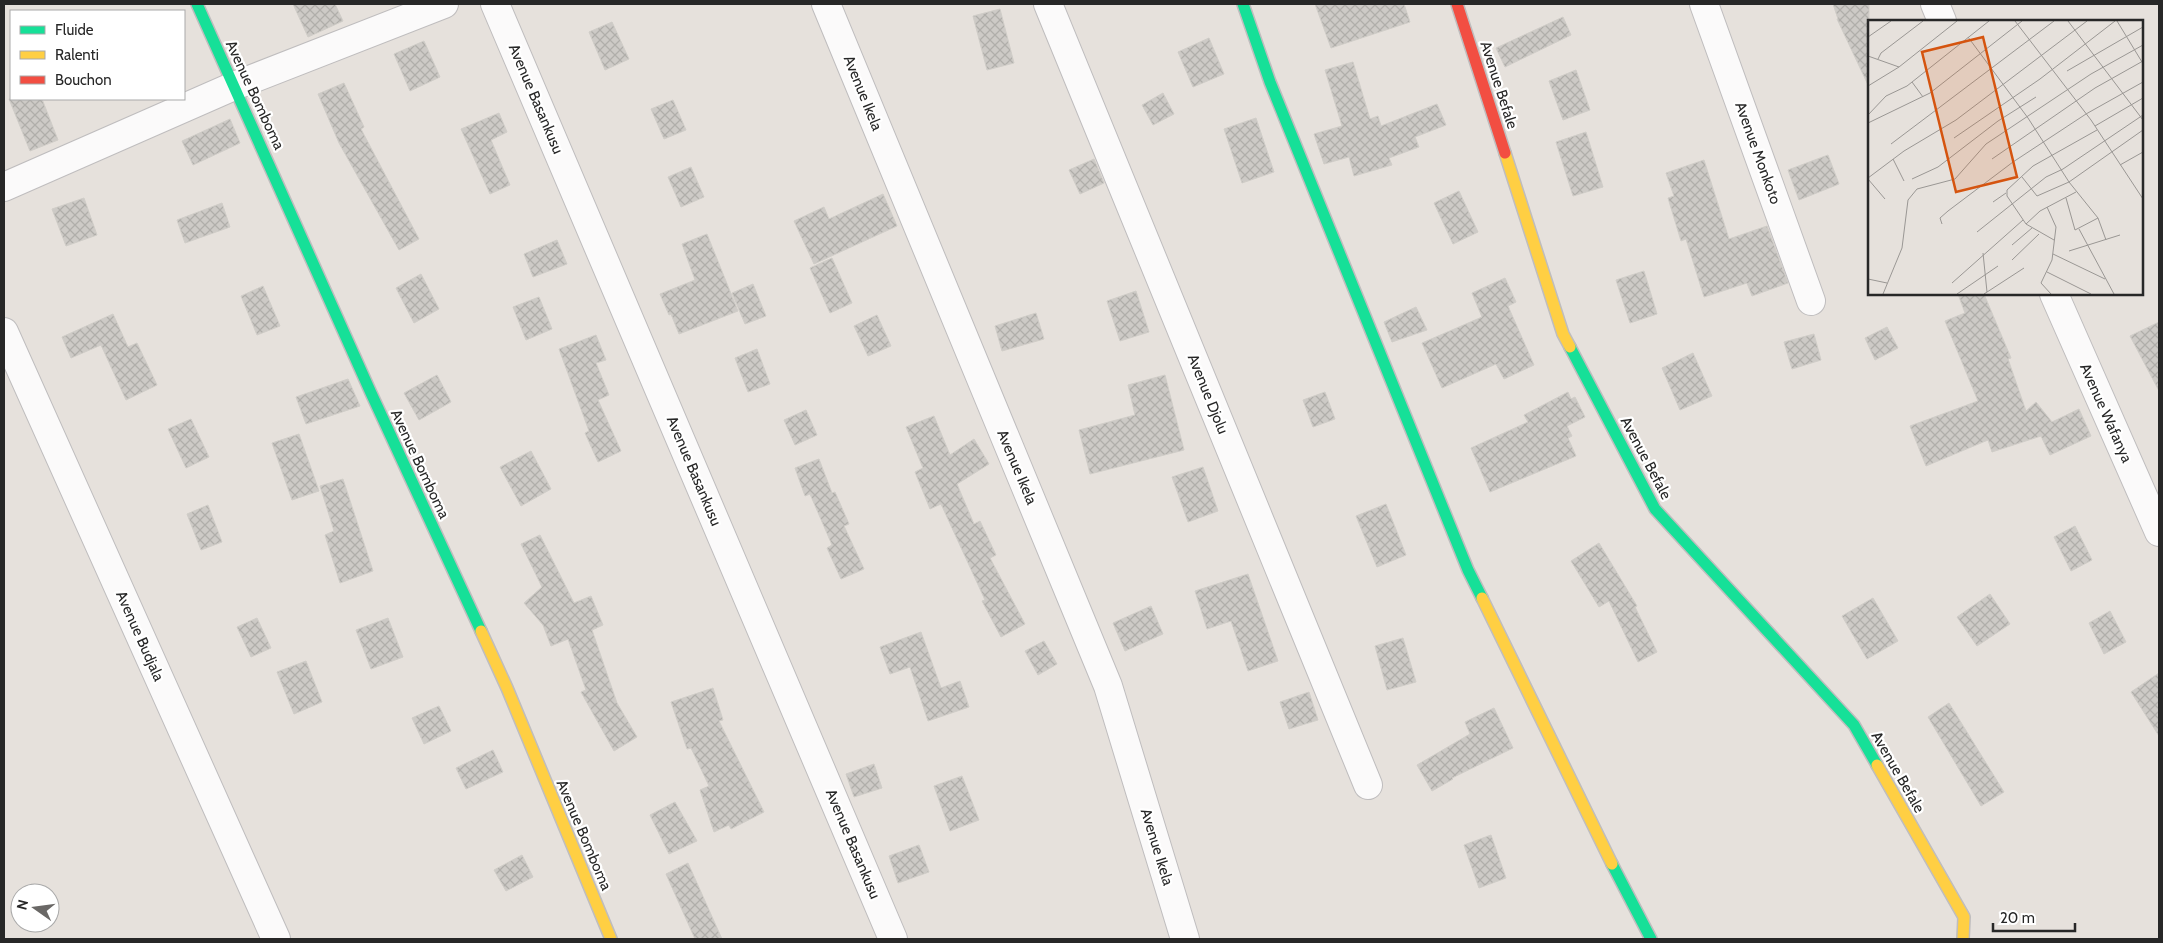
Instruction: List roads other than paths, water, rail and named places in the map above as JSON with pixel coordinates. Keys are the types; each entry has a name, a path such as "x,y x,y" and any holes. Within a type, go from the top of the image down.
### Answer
{"street":[{"name":"Avenue Bomboma","path":"197,4 371,393 507,688 612,939"},
{"path":"4,187 234,86 444,4"},
{"name":"Avenue Basankusu","path":"496,4 893,939"},
{"name":"Avenue Ikela","path":"826,4 1108,686 1185,939"},
{"name":"Avenue Djolu","path":"1048,4 1368,785"},
{"path":"1243,4 1270,82 1468,570 1628,897 1651,939"},
{"name":"Avenue Befale","path":"1457,4 1563,334 1655,508 1854,725 1964,917 1964,939"},
{"name":"Avenue Monkoto","path":"1704,4 1811,301"},
{"path":"1935,4 1942,20"},
{"name":"Avenue Wafanya","path":"2054,295 2159,532"},
{"name":"Avenue Budjala","path":"4,332 276,939"}]}
